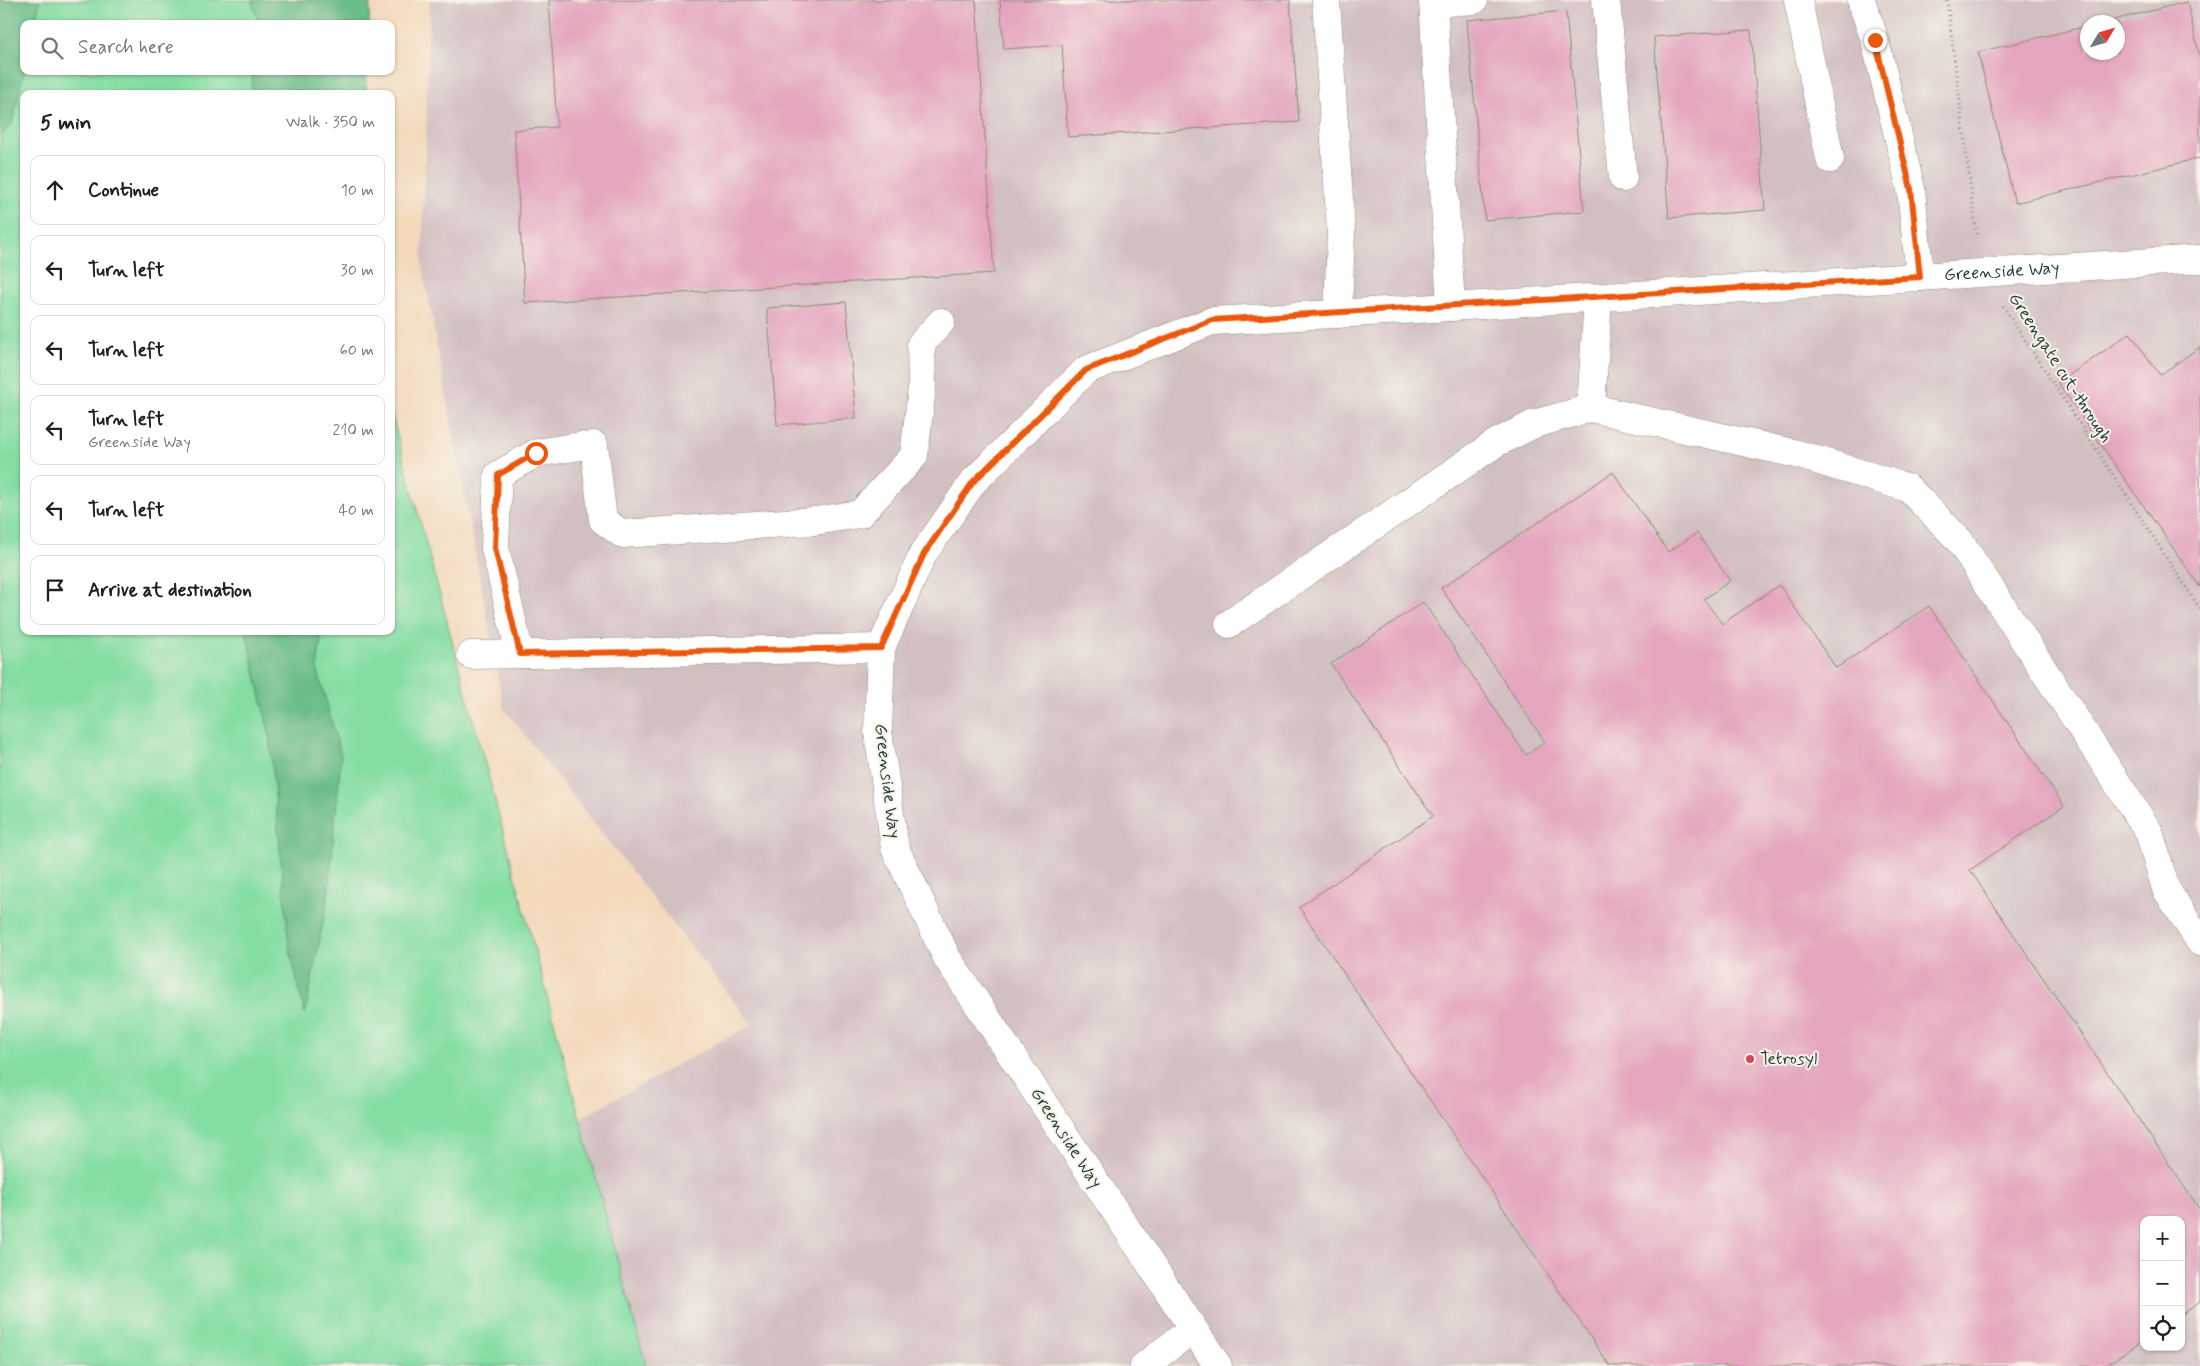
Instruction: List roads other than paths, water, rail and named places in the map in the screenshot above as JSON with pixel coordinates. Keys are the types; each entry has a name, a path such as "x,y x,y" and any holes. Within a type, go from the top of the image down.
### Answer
{"lane":[{"path":"1326,0 1341,231 1338,314"},
{"path":"1450,307 1433,1 1474,0"},
{"path":"1606,0 1623,178"},
{"path":"1798,0 1830,159"},
{"path":"1861,0 1875,40 1911,189 1920,277"},
{"name":"Greenside Way","path":"1218,1366 947,958 895,848 878,732 881,648 924,554 973,482 1086,370 1212,320 1598,298 2200,259"},
{"path":"1591,408 1598,298"},
{"path":"520,654 495,548 498,475 536,453 587,446 603,520 622,534 814,521 860,514 914,456 922,387 921,344 941,322"},
{"path":"1229,624 1496,443 1534,424 1591,408 1797,454 1908,488 1959,540 2149,832 2166,888 2200,942"},
{"path":"471,655 881,648"},
{"path":"1144,1366 1193,1329"}],"place":[{"name":"Tetrosyl","path":"1750,1059"}]}
